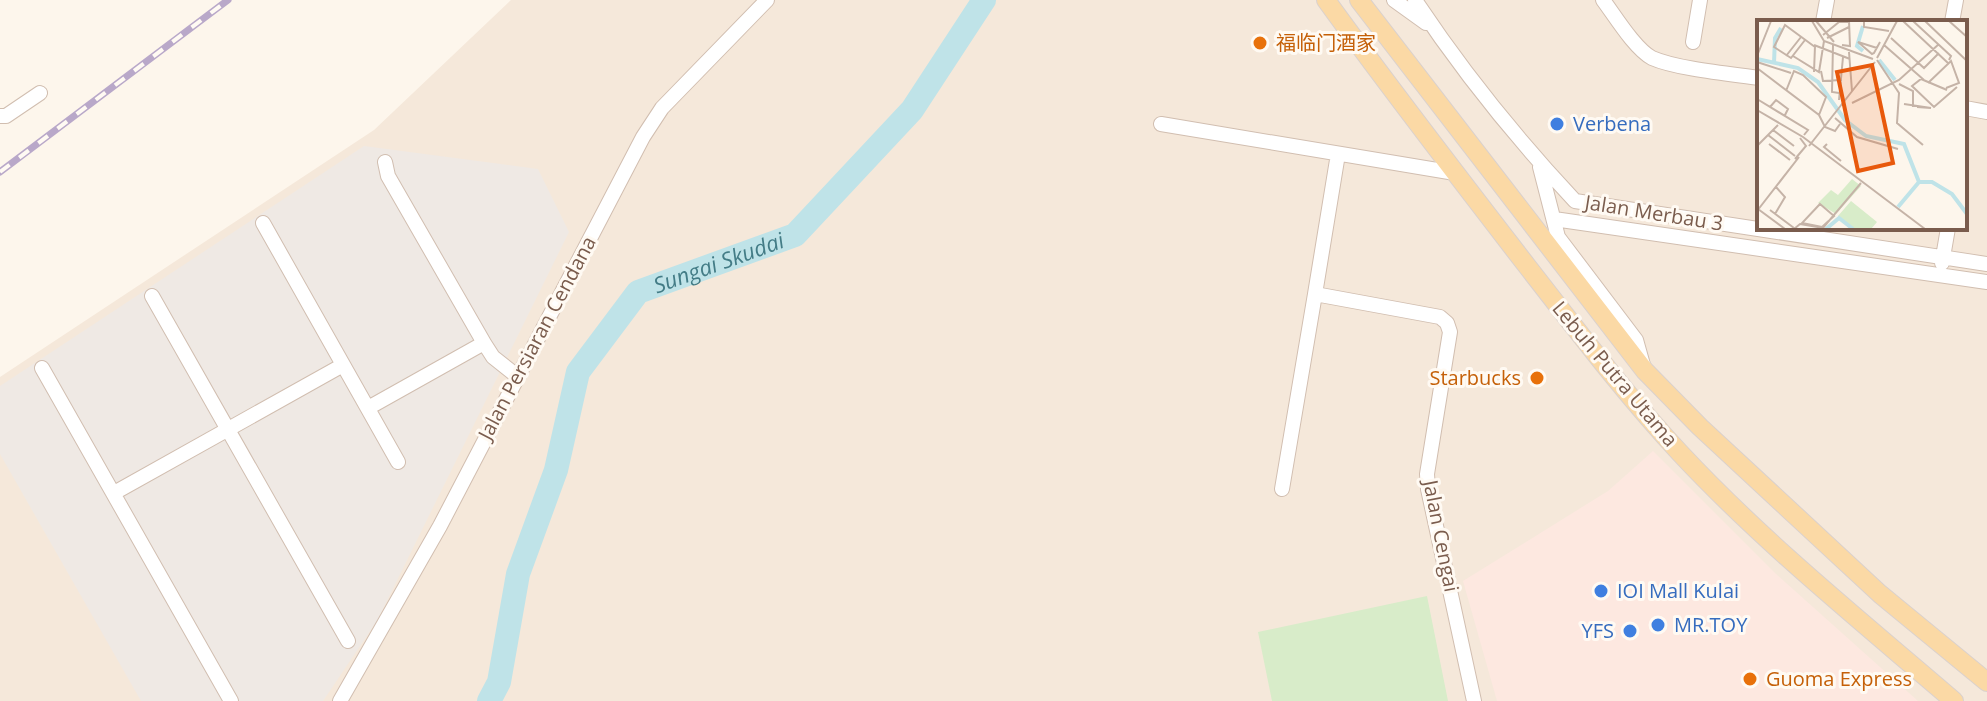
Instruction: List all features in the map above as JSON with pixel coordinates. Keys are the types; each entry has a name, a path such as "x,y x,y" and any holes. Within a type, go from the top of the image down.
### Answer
{"main road":[{"name":"Lebuh Putra Utama","path":"1326,0 1622,389 1683,456 1825,590 1954,701"},
{"name":"Lebuh Putra Utama","path":"1359,0 1645,371 1700,427 1880,594 1984,678"}],"street":[{"name":"Jalan Persiaran Cendana","path":"340,701 440,526 643,137 662,108 767,0"},
{"path":"1394,0 1434,29"},
{"name":"Jalan Merbau 3","path":"1415,0 1434,29 1539,163 1575,201 1757,227"},
{"path":"1603,0 1631,38 1651,57 1757,78"},
{"path":"1693,42 1700,0"},
{"path":"1823,20 1827,0"},
{"path":"1952,20 1956,0"},
{"path":"0,116 6,116 40,93"},
{"path":"1967,113 1987,112"},
{"path":"1161,124 1455,173"},
{"path":"1282,489 1338,154"},
{"path":"385,162 388,176 484,343 493,357 517,376"},
{"path":"1539,163 1558,237 1636,340 1645,371"},
{"path":"1554,219 1987,282"},
{"path":"263,223 398,462"},
{"path":"1776,252 1780,230"},
{"name":"Jalan Merbau 3","path":"1780,230 1987,264"},
{"path":"1940,276 1948,230"},
{"name":"Jalan Cengai","path":"1315,294 1440,317 1447,323 1450,332 1427,474 1428,489 1474,701"},
{"path":"152,296 348,641"},
{"path":"368,408 484,343"},
{"path":"114,493 343,365"},
{"path":"42,368 231,701"}],"shaded area":[{"path":"511,0 1987,0 1987,701 0,701 0,377 374,130"},
{"path":"364,146 538,169 569,232 377,621 323,701 141,701 0,454 0,386"},
{"path":"1653,451 1776,574 1918,701 1497,701 1463,581 1608,491"}],"green space":[{"path":"1427,596 1448,701 1272,701 1258,632"}],"waterway":[{"name":"Sungai Skudai","path":"489,701 499,682 518,574 556,470 578,372 638,292 795,235 912,110 984,0"}],"railway":[{"path":"0,172 228,0"}],"place":[{"name":"福临门酒家","path":"1260,43"},
{"name":"Verbena","path":"1557,124"},
{"name":"Starbucks","path":"1537,378"},
{"name":"IOI Mall Kulai","path":"1601,591"},
{"name":"MR.TOY","path":"1658,625"},
{"name":"YFS","path":"1630,631"},
{"name":"Guoma Express","path":"1750,679"}]}
